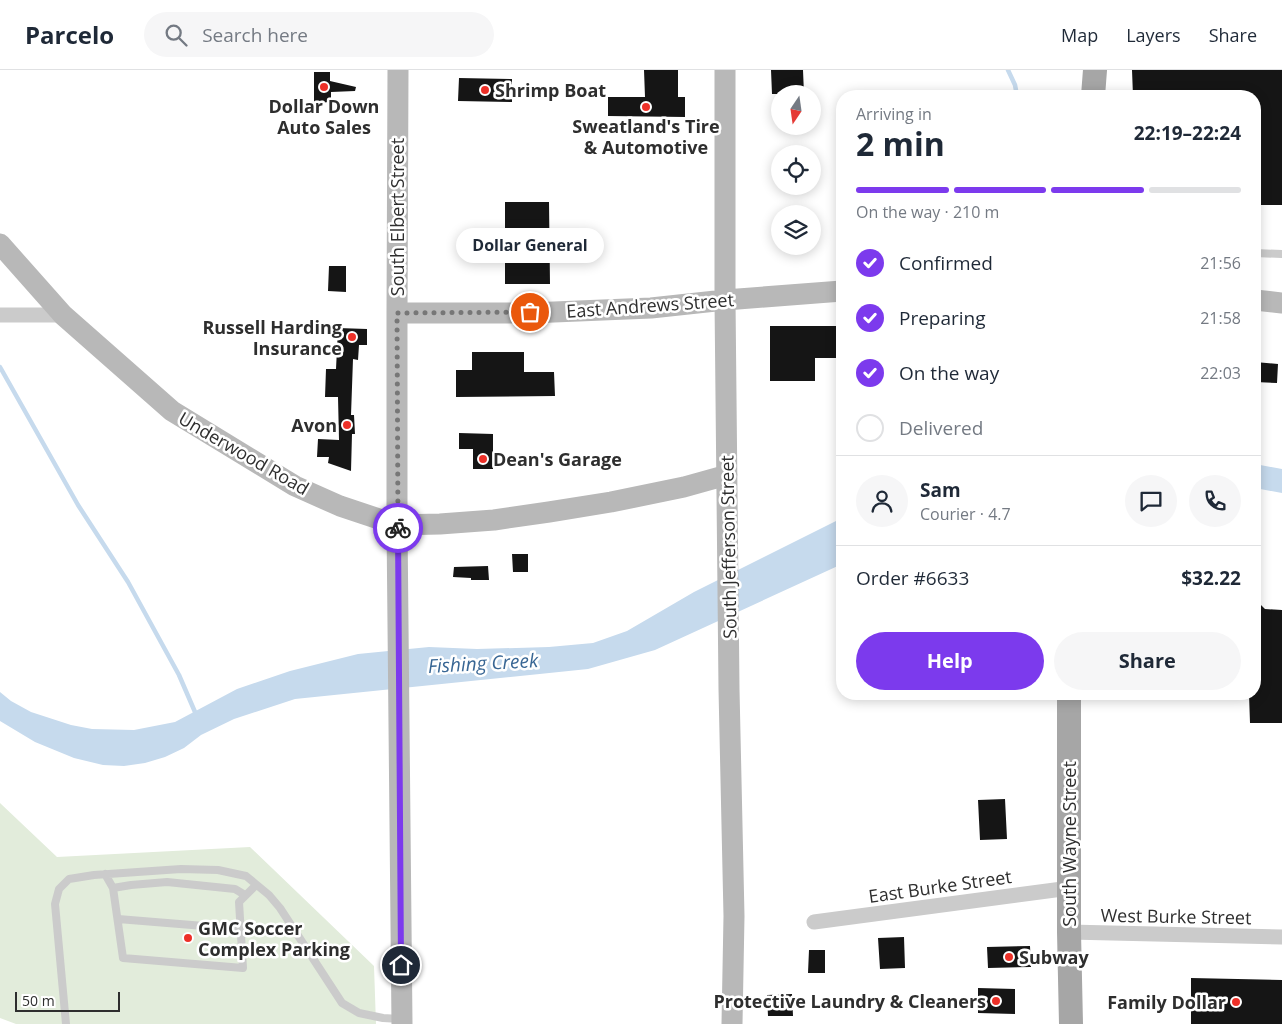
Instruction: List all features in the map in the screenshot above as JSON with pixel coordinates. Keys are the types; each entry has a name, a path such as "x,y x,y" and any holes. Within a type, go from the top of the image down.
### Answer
{"main road":[{"path":"1093,90 1094,70"},
{"name":"South Wayne Street","path":"1070,700 1069,932 1071,1024"}],"street":[{"name":"South Elbert Street","path":"398,70 398,614 402,1022"},
{"name":"South Jefferson Street","path":"725,70 729,689 734,916 732,1024"},
{"name":"Underwood Road","path":"0,244 63,315 172,411 295,486 340,506 398,525 449,524 531,515 611,502 727,476"},
{"name":"East Andrews Street","path":"397,313 530,312 651,308 836,291"},
{"path":"1261,301 1282,303"},
{"path":"0,315 63,315"},
{"name":"East Burke Street","path":"814,922 1070,888"},
{"name":"West Burke Street","path":"1069,932 1282,937"}],"lane":[{"path":"1261,253 1282,254"},
{"path":"66,1024 55,904 58,889 69,879 181,868 218,870 246,876 269,895 280,908 342,1003 360,1013 402,1022"},
{"path":"105,874 113,888 123,958 243,968 239,902 256,885"},
{"path":"113,888 167,882 235,889 245,895"},
{"path":"118,919 241,929"}],"green space":[{"path":"0,803 57,857 250,847 374,966 376,1024 16,1024 0,1018"}],"water":[{"path":"1261,465 1282,469 1282,493 1261,489"},
{"name":"Fishing Creek","path":"836,521 836,567 655,650 588,669 295,699 234,719 201,735 184,748 165,757 145,763 124,766 103,765 74,758 35,742 0,721 0,692 11,701 31,712 71,725 92,729 134,730 175,722 237,689 290,671 358,654 429,647 477,649 549,647 593,643 627,631 694,592"}],"building":[{"name":"Sweatland's Tire & Automotive","path":"644,70 678,70 678,97 685,97 685,117 608,116 608,97 645,97"},
{"path":"771,70 803,70 804,85 772,85"},
{"path":"1132,70 1282,70 1282,205 1261,205 1261,90 1133,90"},
{"name":"Dollar Down Auto Sales","path":"314,72 330,72 330,81 356,87 355,91 331,92 331,102 314,103"},
{"name":"Shrimp Boat","path":"459,78 512,79 512,102 458,101"},
{"path":"505,202 549,202 550,284 505,284"},
{"path":"329,266 346,266 346,292 328,291"},
{"path":"770,326 836,326 836,358 815,358 815,381 770,381"},
{"path":"338,328 367,329 367,345 359,345 358,360 353,359 351,415 354,415 355,434 352,434 351,471 328,463 329,457 317,457 318,439 339,440 338,397 325,397 326,369 336,369"},
{"path":"472,352 524,352 524,372 554,372 555,396 456,397 456,370 472,370"},
{"path":"1261,363 1278,364 1277,383 1261,382"},
{"name":"Dean's Garage","path":"459,433 493,434 493,469 473,469 473,449 459,449"},
{"path":"512,554 528,554 528,572 513,572"},
{"path":"488,566 489,580 453,577 454,567"},
{"path":"1261,605 1265,609 1282,610 1282,723 1250,723 1249,700 1261,700"},
{"path":"1005,799 1007,839 980,840 978,800"},
{"path":"904,937 905,968 880,969 878,938"},
{"name":"Subway","path":"1030,946 1031,967 988,968 987,947"},
{"path":"809,950 825,950 825,973 808,973"},
{"name":"Family Dollar","path":"1191,978 1282,980 1282,1024 1191,1024"},
{"name":"Protective Laundry & Cleaners","path":"978,988 1015,989 1015,1014 978,1013"},
{"path":"792,994 793,1016 768,1016 767,995"}],"waterway":[{"path":"1008,70 1016,90"},
{"path":"0,367 78,505 128,582 179,675 195,712"}],"way so far":[{"path":"398,528 397,313 530,312"}],"place":[{"name":"Dollar Down Auto Sales","path":"324,87"},
{"name":"Shrimp Boat","path":"485,90"},
{"name":"Sweatland's Tire & Automotive","path":"646,107"},
{"name":"Dollar General","path":"530,312"},
{"name":"Russell Harding Insurance","path":"352,337"},
{"name":"Avon","path":"347,425"},
{"name":"Dean's Garage","path":"483,459"},
{"name":"GMC Soccer Complex Parking","path":"188,938"},
{"name":"Subway","path":"1009,957"},
{"name":"Protective Laundry & Cleaners","path":"996,1001"},
{"name":"Family Dollar","path":"1236,1002"}],"route":[{"path":"398,528 401,965"}]}
